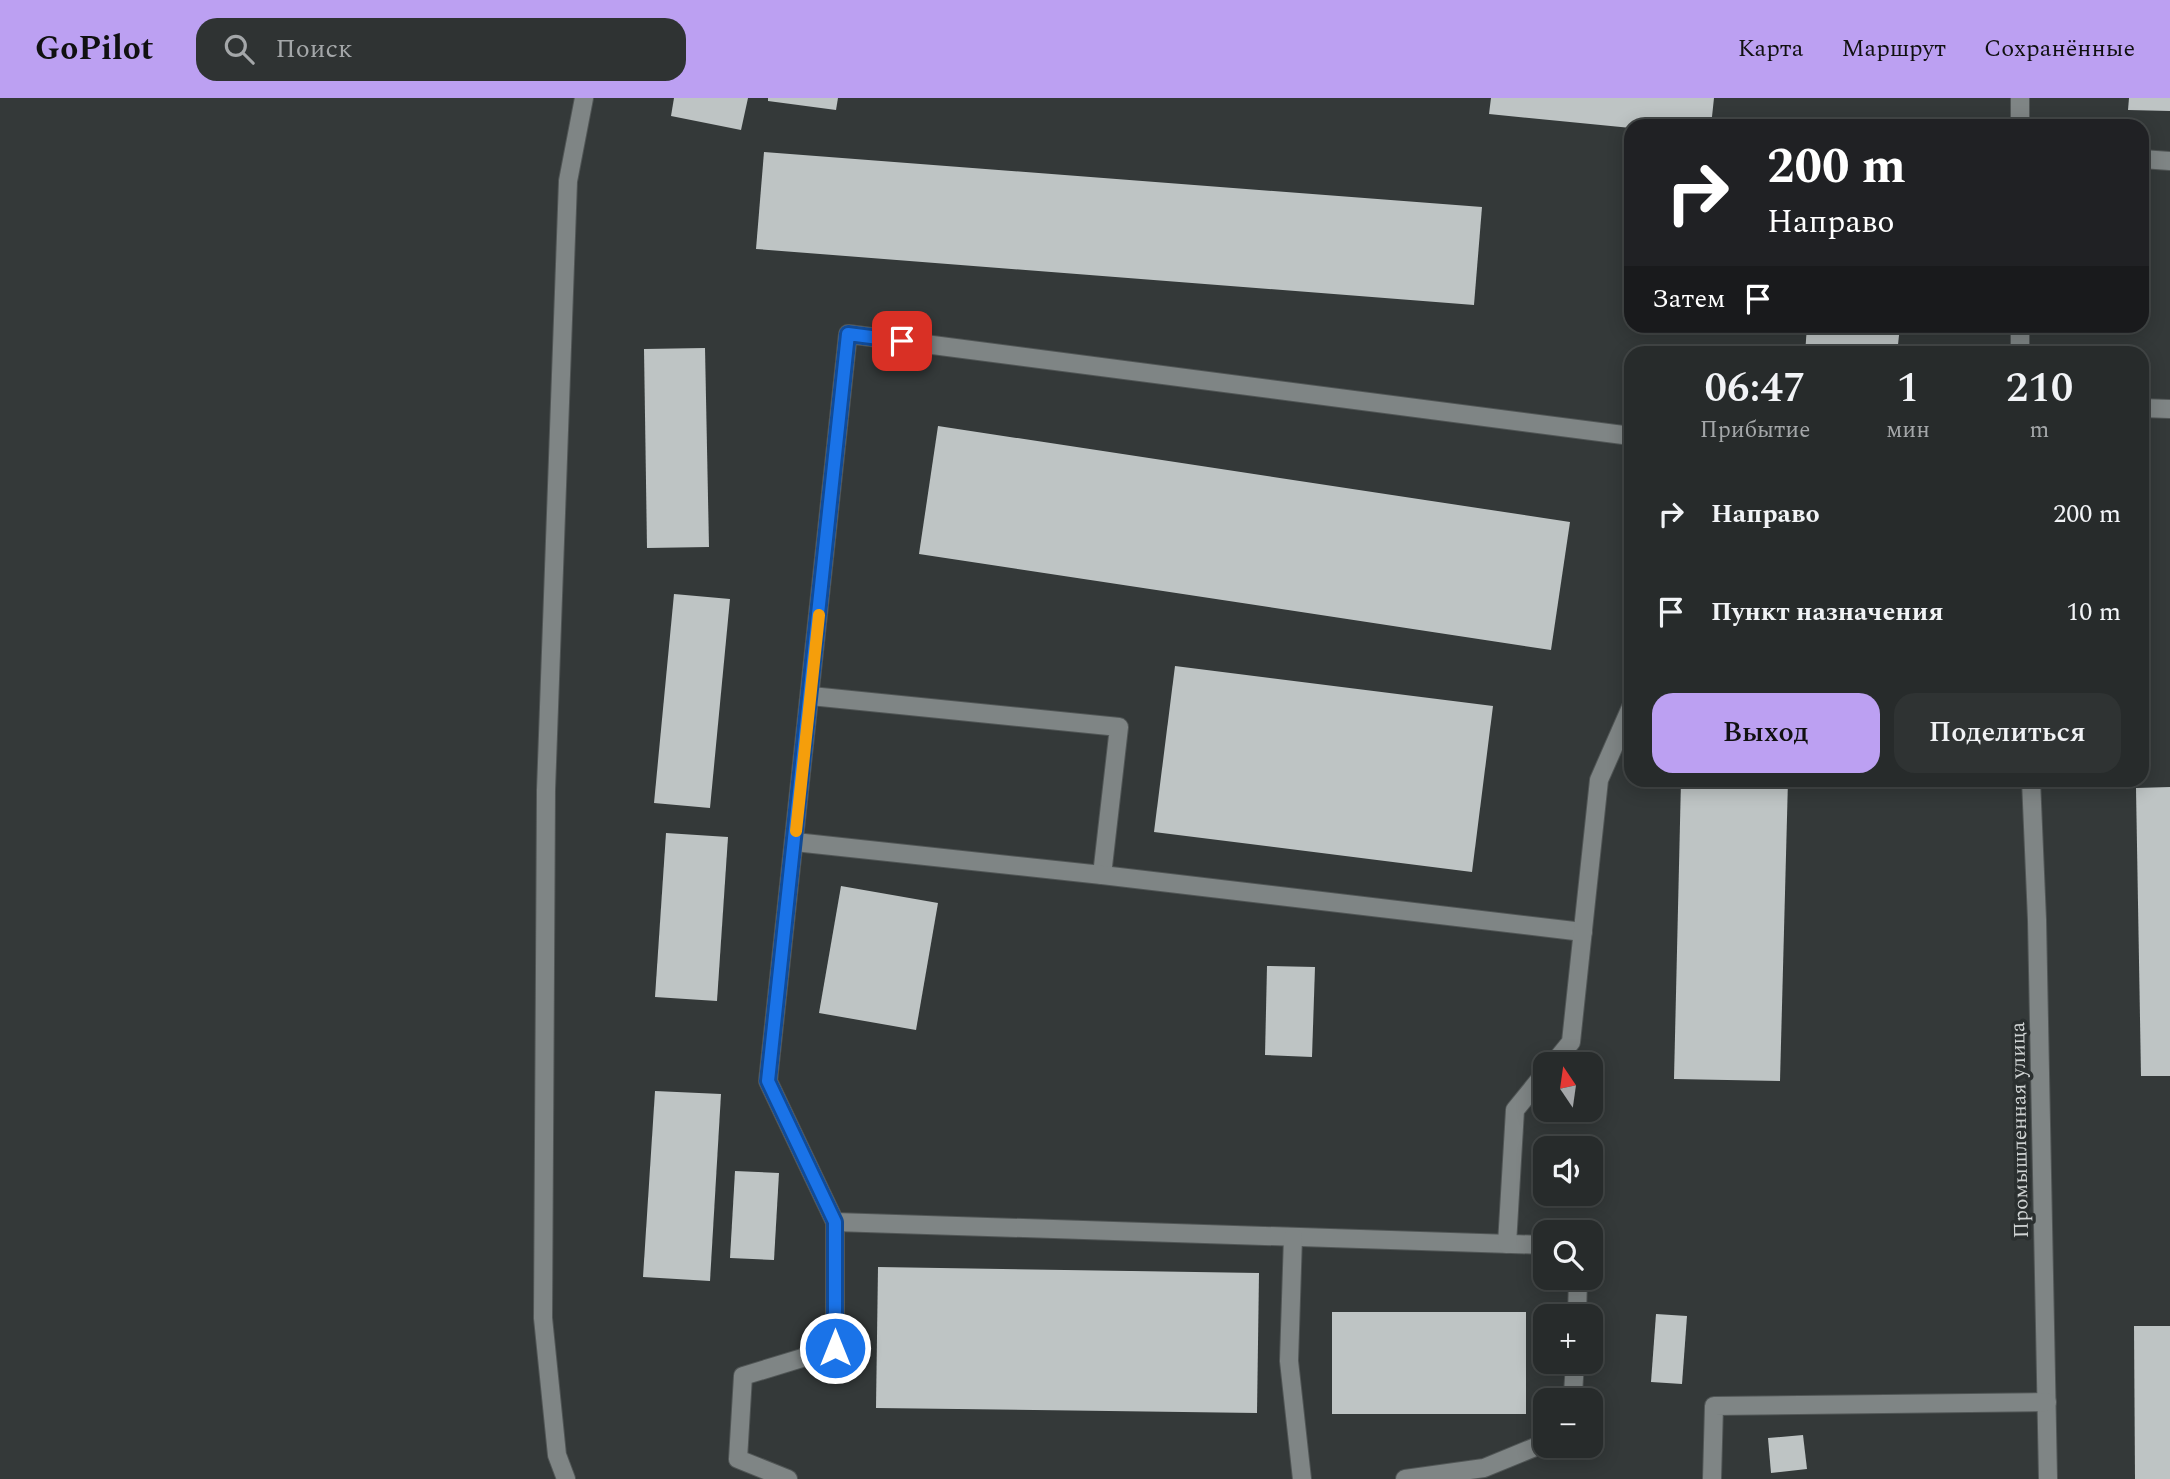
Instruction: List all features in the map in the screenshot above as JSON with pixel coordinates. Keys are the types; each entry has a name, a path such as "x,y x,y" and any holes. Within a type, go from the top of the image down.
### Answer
{"street":[{"path":"566,1479 557,1455 543,1318 546,790 568,181 584,98"},
{"path":"2020,98 2020,119"},
{"path":"2149,160 2170,162"},
{"path":"788,1479 738,1459 743,1376 835,1348 835,1222 768,1081 848,334 1624,435"},
{"path":"2149,408 2170,409"},
{"path":"810,696 1119,727 1101,875"},
{"path":"1563,1052 1571,1042 1599,780 1624,723"},
{"name":"Промышленная улица","path":"2031,787 2038,933 2048,1479"},
{"path":"795,842 1583,932"},
{"path":"1507,1244 1515,1110 1533,1088"},
{"path":"835,1222 1533,1245"},
{"path":"1293,1237 1289,1361 1302,1479"},
{"path":"1712,1479 1714,1406 2047,1402"},
{"path":"1405,1479 1484,1468 1533,1448"}],"building":[{"path":"674,98 748,98 741,130 671,116"},
{"path":"768,98 838,98 836,110 768,101"},
{"path":"1491,98 1714,98 1712,119 1624,119 1624,127 1489,114"},
{"path":"2129,98 2170,98 2170,111 2128,110"},
{"path":"764,152 1482,207 1474,305 756,249"},
{"path":"1806,333 1899,333 1898,346 1806,346"},
{"path":"705,348 709,547 647,548 644,349"},
{"path":"938,426 1570,522 1551,650 919,554"},
{"path":"674,594 730,599 710,808 654,803"},
{"path":"1175,666 1493,706 1472,872 1154,832"},
{"path":"1681,787 1788,787 1780,1081 1674,1079"},
{"path":"2170,787 2170,1076 2141,1076 2136,788"},
{"path":"666,833 728,837 717,1001 655,997"},
{"path":"841,886 938,903 916,1030 819,1013"},
{"path":"1267,966 1315,967 1312,1057 1265,1055"},
{"path":"655,1091 721,1094 710,1281 643,1277"},
{"path":"735,1171 779,1173 774,1260 730,1258"},
{"path":"878,1267 1259,1273 1257,1413 876,1408"},
{"path":"1332,1312 1526,1312 1526,1414 1332,1414"},
{"path":"1656,1314 1687,1316 1682,1384 1651,1382"},
{"path":"2134,1326 2170,1326 2170,1479 2135,1479"},
{"path":"1803,1435 1807,1469 1771,1473 1768,1438"}],"slow traffic":[{"path":"796,831 819,615"}],"route":[{"path":"835,1348 835,1222 768,1081 848,334 902,341"}]}
